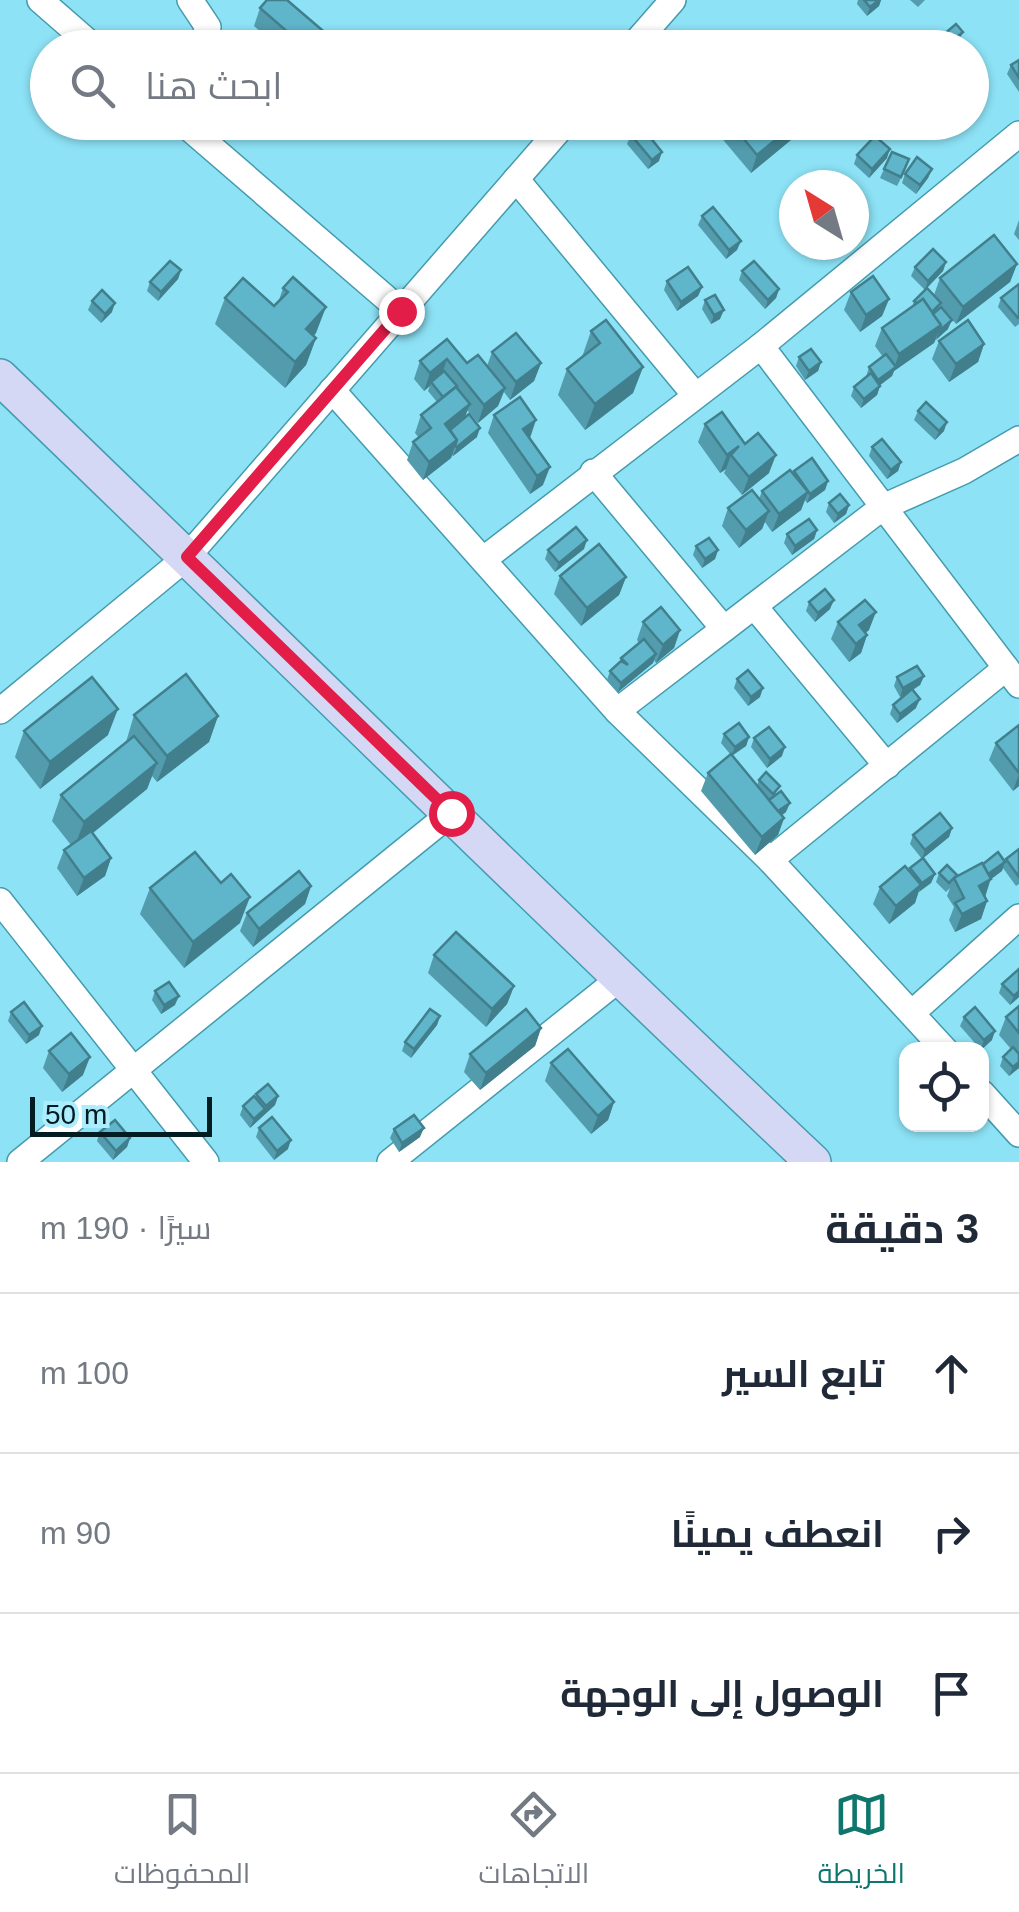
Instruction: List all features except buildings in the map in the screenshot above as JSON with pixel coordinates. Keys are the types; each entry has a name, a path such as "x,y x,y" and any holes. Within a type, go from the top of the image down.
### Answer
{"main road":[{"path":"0,377 812,1162"}],"street":[{"path":"40,0 74,30"},
{"path":"190,0 207,30"},
{"path":"647,30 673,0"},
{"path":"484,559 761,346 1019,134"},
{"path":"203,140 401,311"},
{"path":"0,711 187,557 550,140"},
{"path":"516,179 695,395"},
{"path":"761,346 1013,676 886,766 770,860"},
{"path":"332,390 617,711 770,860 938,1042"},
{"path":"617,711 884,507 964,471 1019,439"},
{"path":"593,472 724,628"},
{"path":"754,606 886,766"},
{"path":"20,1162 451,813"},
{"path":"0,900 206,1162"},
{"path":"913,1012 1019,918"},
{"path":"390,1162 619,979"},
{"path":"989,1100 1019,1134"}],"route":[{"path":"401,311 187,557 451,813"}]}
